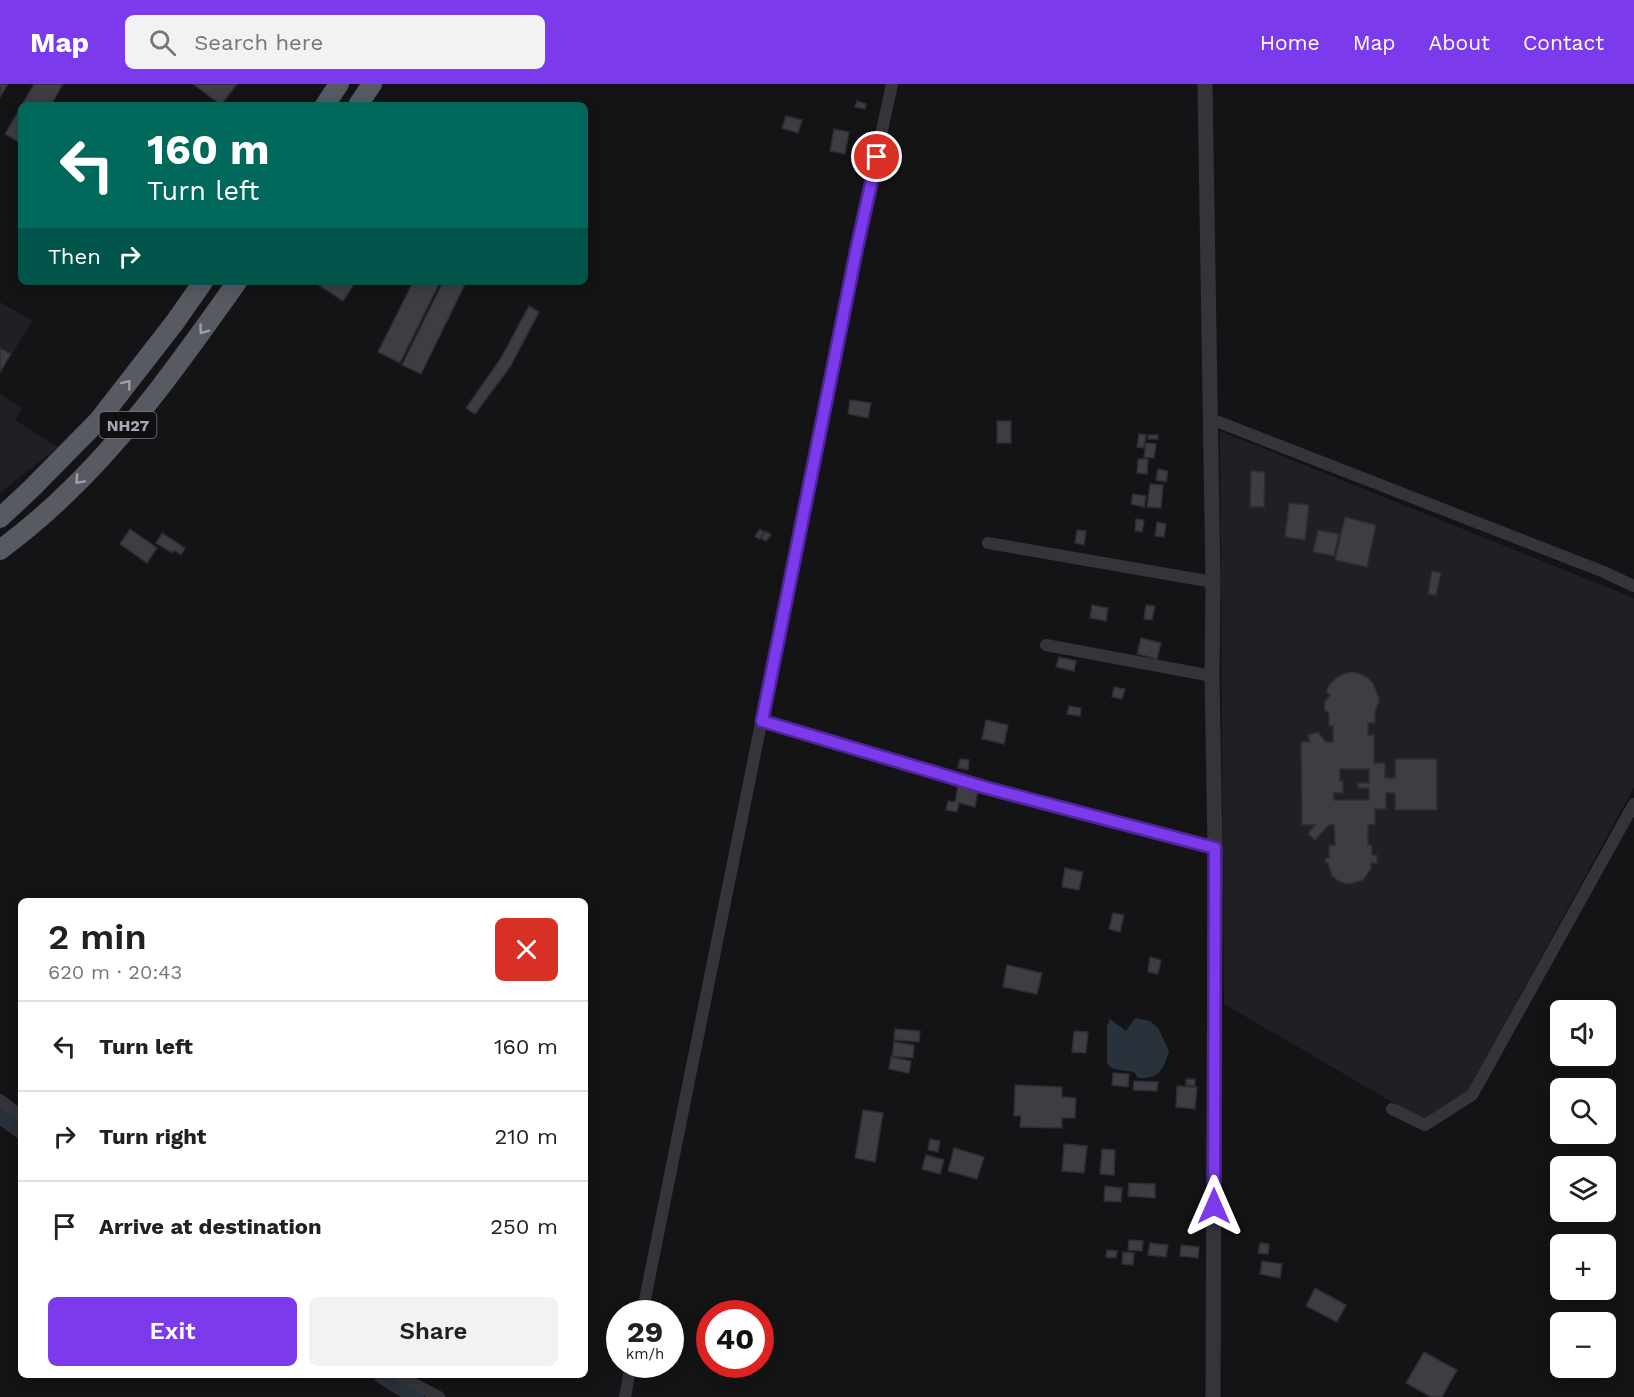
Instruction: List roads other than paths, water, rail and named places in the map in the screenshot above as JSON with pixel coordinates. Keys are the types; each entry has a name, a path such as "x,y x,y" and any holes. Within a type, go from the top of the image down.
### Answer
{"highway":[{"path":"326,102 339,84"},
{"path":"360,102 372,84"},
{"name":"NH27","path":"0,518 99,420 201,285"},
{"name":"NH27","path":"0,550 70,490 107,451 177,365 235,285"}],"street":[{"path":"645,1300 857,247 892,84"},
{"path":"1205,84 1215,848 1213,1397"},
{"path":"1211,419 1604,572 1634,586"},
{"path":"988,543 1213,582"},
{"path":"1046,645 1212,676"},
{"path":"762,721 987,788 1215,848"},
{"path":"1392,1109 1425,1125 1472,1095 1634,804"},
{"path":"0,1100 18,1114"},
{"path":"403,1378 439,1397"},
{"path":"625,1397 629,1378"}],"waterway":[{"path":"0,1116 18,1129"},
{"path":"385,1378 416,1397"}]}
